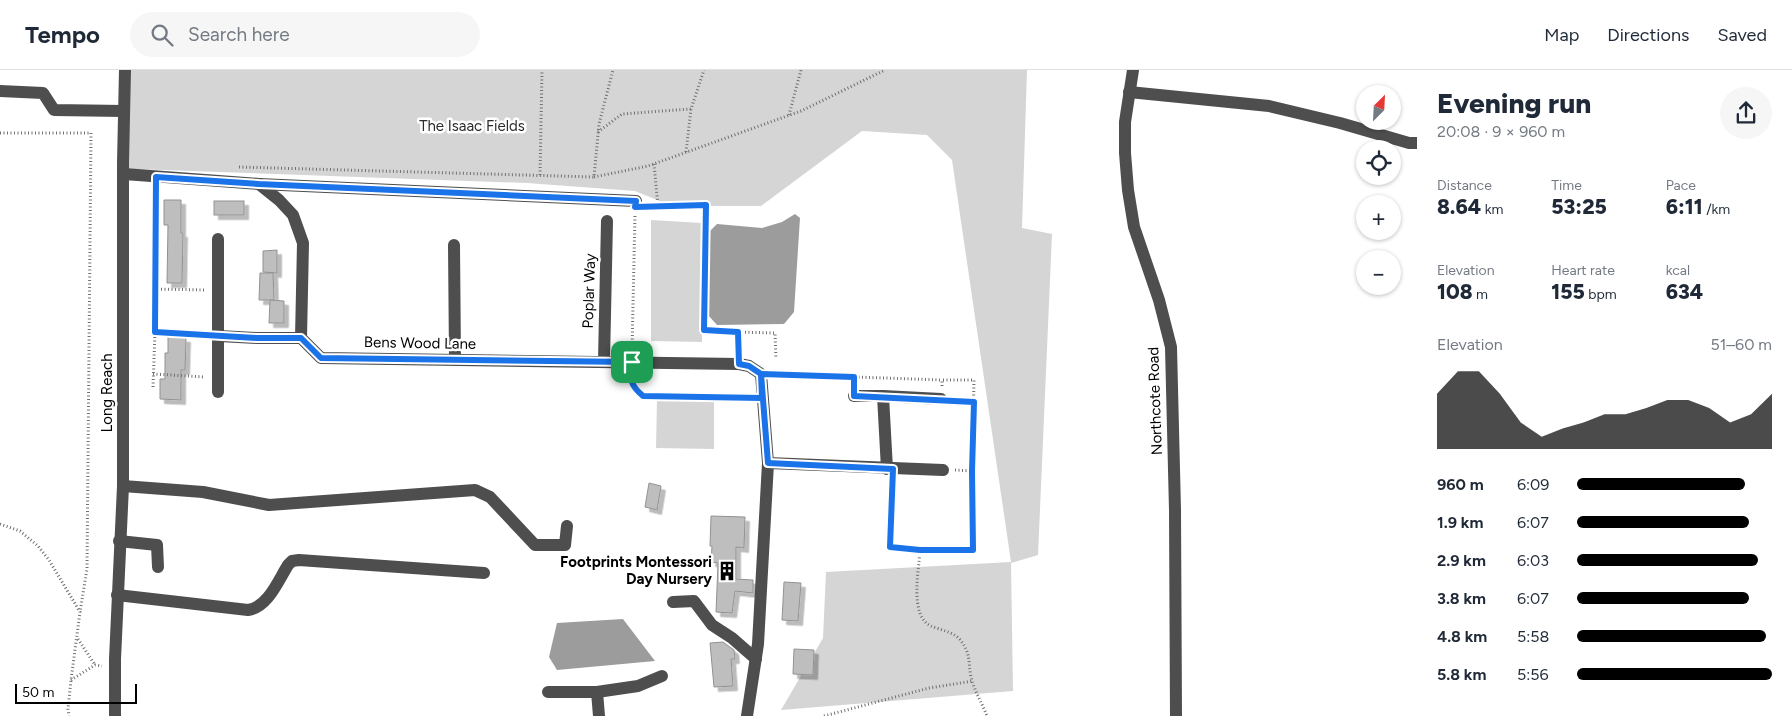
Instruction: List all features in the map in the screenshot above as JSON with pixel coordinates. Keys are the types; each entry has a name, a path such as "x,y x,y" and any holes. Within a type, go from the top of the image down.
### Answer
{"street":[{"name":"Long Reach","path":"115,716 119,541 123,486 125,70"},
{"name":"Northcote Road","path":"1133,70 1125,122 1128,190 1134,227 1159,300 1171,347 1175,510 1176,716"},
{"path":"0,91 43,93 54,110 124,111"},
{"path":"1129,92 1269,106 1409,142 1417,142"},
{"path":"124,174 259,184 635,204"},
{"path":"219,336 301,338 303,243 293,216 279,200 259,184"},
{"name":"Poplar Way","path":"604,361 607,221"},
{"path":"218,239 218,392"},
{"path":"454,245 455,359"},
{"name":"Bens Wood Lane","path":"301,338 321,358 739,364 749,366 761,374"},
{"path":"747,716 756,658 768,463 761,374"},
{"path":"854,396 941,399"},
{"path":"882,396 890,469"},
{"path":"768,463 942,470"},
{"path":"123,486 203,492 270,505 475,490 490,497 535,545 565,544 567,526"},
{"path":"119,541 158,545 158,567"},
{"path":"118,595 248,610 256,609 263,604 288,565 292,561 299,560 484,573"},
{"path":"673,602 694,601 712,624 756,658"},
{"path":"548,692 597,692 638,686 662,676"},
{"path":"597,692 599,716"}],"path":[{"path":"540,175 542,70"},
{"path":"594,177 599,124 613,70"},
{"path":"686,152 691,109 704,70"},
{"path":"789,115 801,70"},
{"path":"232,166 594,177 654,164 789,115 885,70"},
{"path":"598,132 622,114 691,109"},
{"path":"0,133 91,132 88,569 80,612 68,716"},
{"path":"654,164 658,206"},
{"path":"153,387 156,177"},
{"path":"762,398 643,396 634,388 630,380 635,204 658,206 706,205 704,330 776,333 776,359"},
{"path":"154,289 218,290"},
{"path":"155,332 219,336"},
{"path":"738,332 739,364"},
{"path":"153,374 218,378"},
{"path":"761,374 974,380 973,550 920,550 890,547 890,469"},
{"path":"854,377 854,396"},
{"path":"942,380 941,399 974,402"},
{"path":"0,524 20,531 38,546 49,560 80,612"},
{"path":"920,550 917,596 919,614 928,625 946,631 960,639 970,656 973,681 987,716"},
{"path":"77,638 95,665"},
{"path":"71,680 95,665 115,667"},
{"path":"824,716 929,688 973,681"}],"green space":[{"name":"The Isaac Fields","path":"125,70 1027,70 1022,228 1052,234 1038,555 1011,563 1013,691 781,710 823,638 826,572 1011,562 952,160 927,135 862,131 761,206 672,206 635,191 527,183 135,169 124,174"},
{"path":"651,220 702,223 702,342 651,341"},
{"path":"657,400 714,401 714,449 656,448"}],"shaded area":[{"path":"795,214 800,218 794,312 784,324 717,325 708,315 709,232 717,224 762,228 782,222"},
{"path":"623,619 655,661 557,670 549,657 557,623"}],"building":[{"path":"164,200 181,200 181,233 183,233 182,283 167,283 168,225 164,225"},
{"path":"214,201 244,201 244,215 214,215"},
{"path":"277,250 277,273 263,272 263,251"},
{"path":"260,273 273,273 274,300 259,300"},
{"path":"270,300 284,301 284,323 269,323"},
{"path":"168,337 186,338 185,370 181,370 181,400 160,399 160,379 165,379 165,353 168,353"},
{"path":"649,483 661,486 657,510 645,507"},
{"name":"Footprints Montessori Day Nursery","path":"711,516 745,517 744,548 736,547 736,579 753,580 753,593 735,591 732,613 716,612 718,563 711,562"},
{"path":"784,582 801,583 798,621 782,620"},
{"path":"723,642 734,650 735,659 731,659 733,686 714,687 710,643"},
{"path":"794,649 814,650 813,675 793,674"}],"place":[{"name":"Footprints Montessori Day Nursery","path":"727,571"}],"route":[{"path":"632,362 321,358 301,338 257,338 155,332 156,177 259,184 636,201 635,207 706,205 704,330 738,332 739,364 749,366 761,374 768,463 893,469 890,547 920,550 973,550 972,471 974,402 854,396 854,377 761,374 762,398 643,396 634,388 630,380 632,362"}]}
